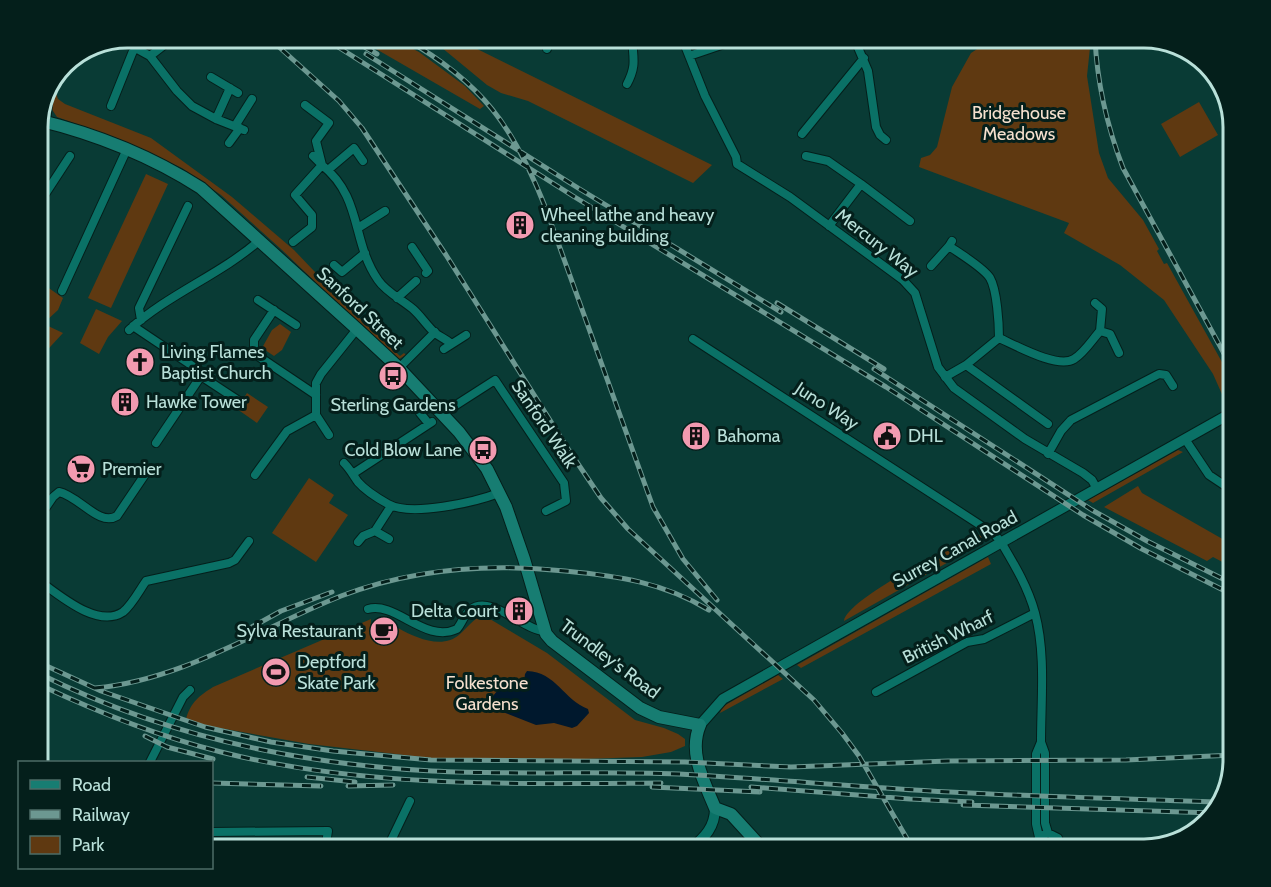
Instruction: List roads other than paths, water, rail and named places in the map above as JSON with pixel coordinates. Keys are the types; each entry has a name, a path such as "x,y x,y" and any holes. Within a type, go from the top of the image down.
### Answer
{"main road":[{"name":"Sanford Street","path":"48,123 127,148 175,171 201,188 399,369 459,432 487,469 499,493 524,559 544,630"},
{"name":"Trundley's Road","path":"544,630 552,641 640,708 659,717 700,725"},
{"path":"700,725 696,734 695,751 715,808 731,814 754,839"}],"street":[{"path":"111,106 134,48"},
{"path":"138,48 150,56 177,91 192,106 216,119 240,128"},
{"path":"150,56 160,48"},
{"path":"627,84 633,72 634,48"},
{"path":"686,48 689,56 713,48"},
{"path":"859,48 868,71 876,127 886,140"},
{"name":"Mercury Way","path":"689,56 713,115 736,157 737,164 790,197 903,280 915,294 933,356 945,376 963,396 1048,454 1083,473 1092,480 1097,489"},
{"path":"802,134 864,58"},
{"path":"211,77 234,91 216,119"},
{"path":"229,143 240,128 252,99"},
{"path":"305,105 329,123 316,141 325,168"},
{"path":"62,291 127,148"},
{"path":"295,195 325,168 354,148 363,161"},
{"path":"48,190 70,156"},
{"path":"313,156 345,189 354,211 365,253 379,282 415,310 447,344 466,335"},
{"path":"806,156 828,161 910,221"},
{"path":"829,226 861,184"},
{"path":"286,189 295,195 312,215 312,227 294,243"},
{"path":"134,325 139,308 188,207"},
{"path":"358,228 385,211"},
{"path":"134,325 246,253 260,240"},
{"path":"931,266 950,244 982,270 990,279 999,320 999,338"},
{"path":"412,247 428,271 426,273"},
{"path":"342,272 365,253"},
{"path":"334,265 351,280"},
{"path":"397,298 416,281"},
{"path":"258,300 296,325"},
{"path":"999,338 1064,363 1078,356 1100,331 1102,309 1095,303"},
{"path":"274,310 254,340 254,351 316,395"},
{"path":"134,325 203,373 156,443"},
{"path":"329,435 316,415 318,379 357,329"},
{"path":"1100,331 1110,334 1119,352"},
{"path":"399,369 435,332"},
{"path":"945,376 966,365 999,338"},
{"name":"Juno Way","path":"693,339 968,517 995,535 1001,542"},
{"path":"966,365 1048,424"},
{"path":"1048,454 1061,431 1071,420 1159,374 1166,375 1173,386"},
{"path":"201,376 239,401"},
{"name":"Sanford Walk","path":"442,414 495,380 564,483 566,501 546,511"},
{"path":"354,473 430,423 420,413"},
{"path":"255,475 287,431 316,415"},
{"name":"Surrey Canal Road","path":"700,725 723,699 1223,418"},
{"path":"1185,439 1209,475 1223,484"},
{"path":"344,463 361,485 391,506 411,509 430,508 477,501 499,493"},
{"path":"48,504 59,492 67,494 104,519 111,520 117,516 148,470"},
{"path":"358,542 363,536 375,531 391,506"},
{"path":"375,531 389,539"},
{"path":"48,587 91,614 114,616 124,611 146,581 230,563 235,560 249,541"},
{"path":"1001,542 1024,584 1035,613 1041,651 1041,741 1045,753 1045,823 1048,833 1058,839"},
{"name":"Trundley's Road","path":"368,609 382,609 423,627 445,632 457,629 474,607 490,606 535,629 544,630"},
{"name":"British Wharf","path":"876,692 967,642 984,639 1035,613"},
{"path":"151,761 183,697 190,690"},
{"path":"1038,839 1036,754 1041,741"},
{"path":"392,839 410,801"},
{"path":"701,839 711,829 715,819 715,808"},
{"path":"213,833 328,831 327,839"},
{"path":"1043,839 1048,833"}],"water":[{"path":"527,671 553,681 572,699 588,709 589,713 577,726 572,728 554,723 536,725 495,709 490,702 496,692 504,687 524,682"}],"railway":[{"path":"280,48 339,101 362,128 601,498 628,529 814,700 859,756 907,839"},
{"path":"340,48 573,196 886,387 1083,515 1142,549 1223,590"},
{"path":"366,48 377,54"},
{"path":"420,48 475,90 492,109 521,153 546,209 653,507 683,559 717,600"},
{"path":"1096,48 1104,104 1123,168 1223,352"},
{"path":"366,54 578,188 781,312"},
{"path":"777,303 884,369"},
{"path":"874,369 1092,510 1223,579"},
{"path":"95,688 128,683 191,664 311,609 368,587 396,579 452,570 508,568 603,575 657,587 691,600 709,610"},
{"path":"239,634 281,611 332,592"},
{"path":"48,667 101,691 205,727 271,742 333,751 431,760 685,762 791,767 948,761 1126,760 1223,755"},
{"path":"48,678 132,713 230,743 330,761 381,767 463,772 679,774 950,792 1211,802"},
{"path":"48,689 105,714 151,731 197,746 275,764 385,778 440,781 551,784 661,783"},
{"path":"145,736 167,747 213,759"},
{"path":"307,777 355,782"},
{"path":"213,783 321,786"},
{"path":"348,786 393,785"},
{"path":"652,787 760,792"},
{"path":"751,787 972,802"},
{"path":"963,805 1202,813"}],"place":[{"name":"Wheel lathe and heavy cleaning building","path":"520,225"},
{"name":"Living Flames Baptist Church","path":"140,362"},
{"name":"Sterling Gardens","path":"393,376"},
{"name":"Hawke Tower","path":"125,402"},
{"name":"Bahoma","path":"696,436"},
{"name":"DHL","path":"887,436"},
{"name":"Cold Blow Lane","path":"483,450"},
{"name":"Premier","path":"81,469"},
{"name":"Delta Court","path":"519,611"},
{"name":"Sylva Restaurant","path":"384,631"},
{"name":"Deptford Skate Park","path":"276,672"}],"park label":[{"name":"Bridgehouse Meadows","path":"1019,123"},
{"name":"Folkestone Gardens","path":"487,693"}]}
